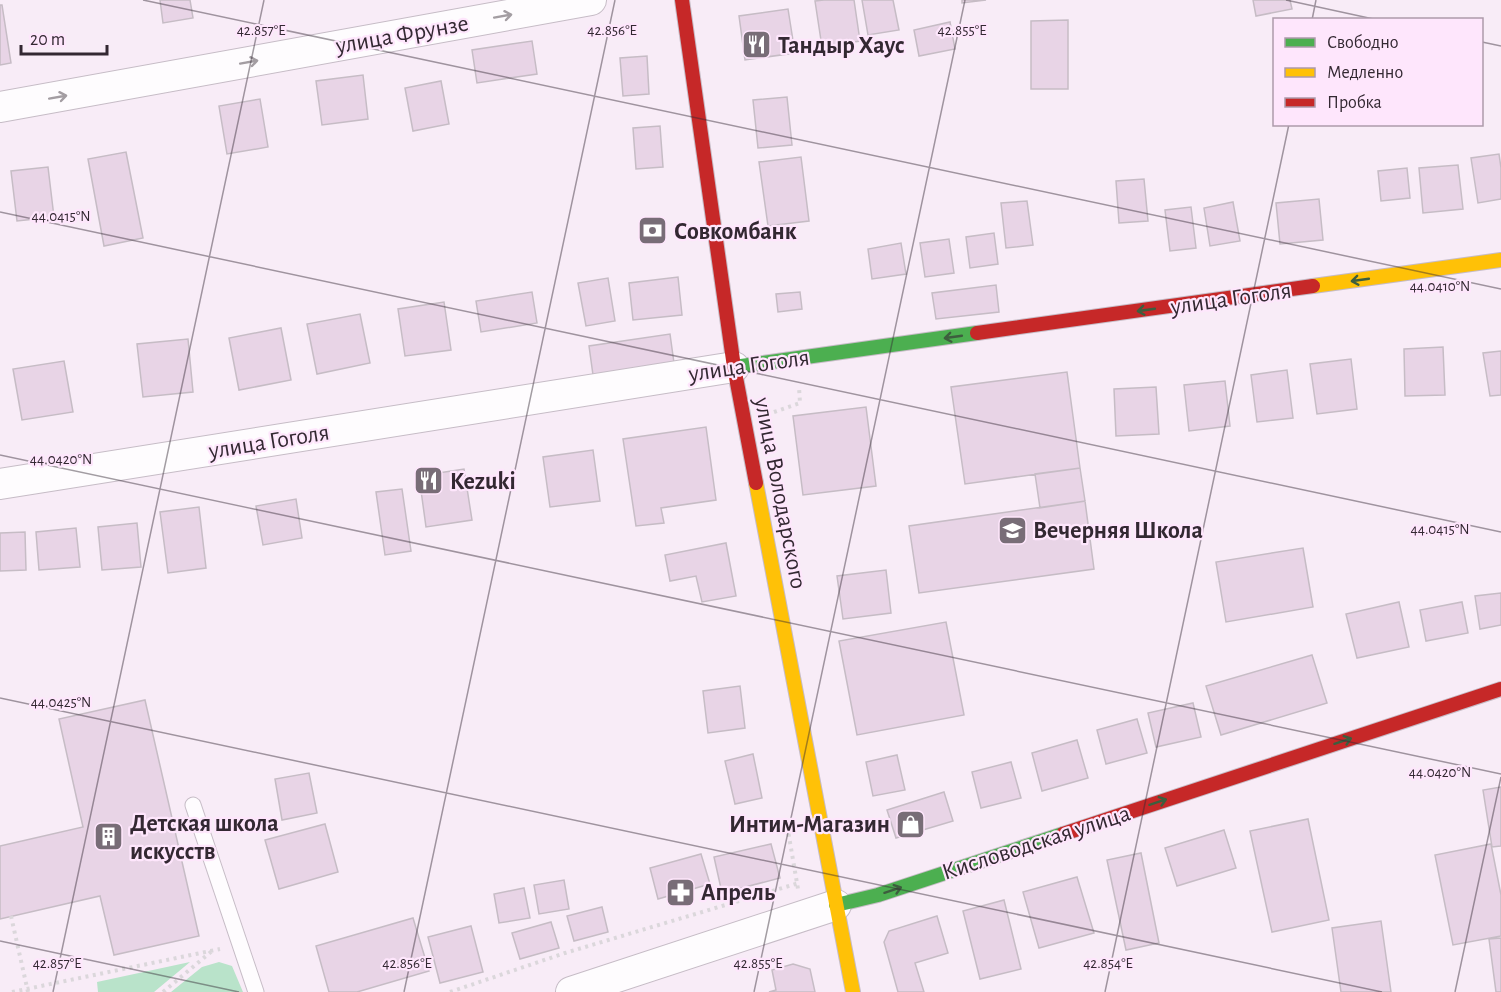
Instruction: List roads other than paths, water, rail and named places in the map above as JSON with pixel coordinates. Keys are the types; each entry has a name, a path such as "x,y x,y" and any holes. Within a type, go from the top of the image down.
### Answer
{"street":[{"name":"улица Фрунзе","path":"0,107 591,0"},
{"name":"улица Володарского","path":"682,0 734,367 853,992"},
{"name":"улица Гоголя","path":"0,484 734,367 1501,260"},
{"name":"Кисловодская улица","path":"571,992 836,905 878,895 1501,689"}],"lane":[{"path":"193,806 256,992"}],"place":[{"name":"Тандыр Хаус","path":"757,45"},
{"name":"Совкомбанк","path":"653,231"},
{"name":"Kezuki","path":"429,481"},
{"name":"Вечерняя Школа","path":"1012,530"},
{"name":"Интим-Магазин","path":"911,824"},
{"name":"Детская школа искусств","path":"109,837"},
{"name":"Апрель","path":"680,892"}]}
